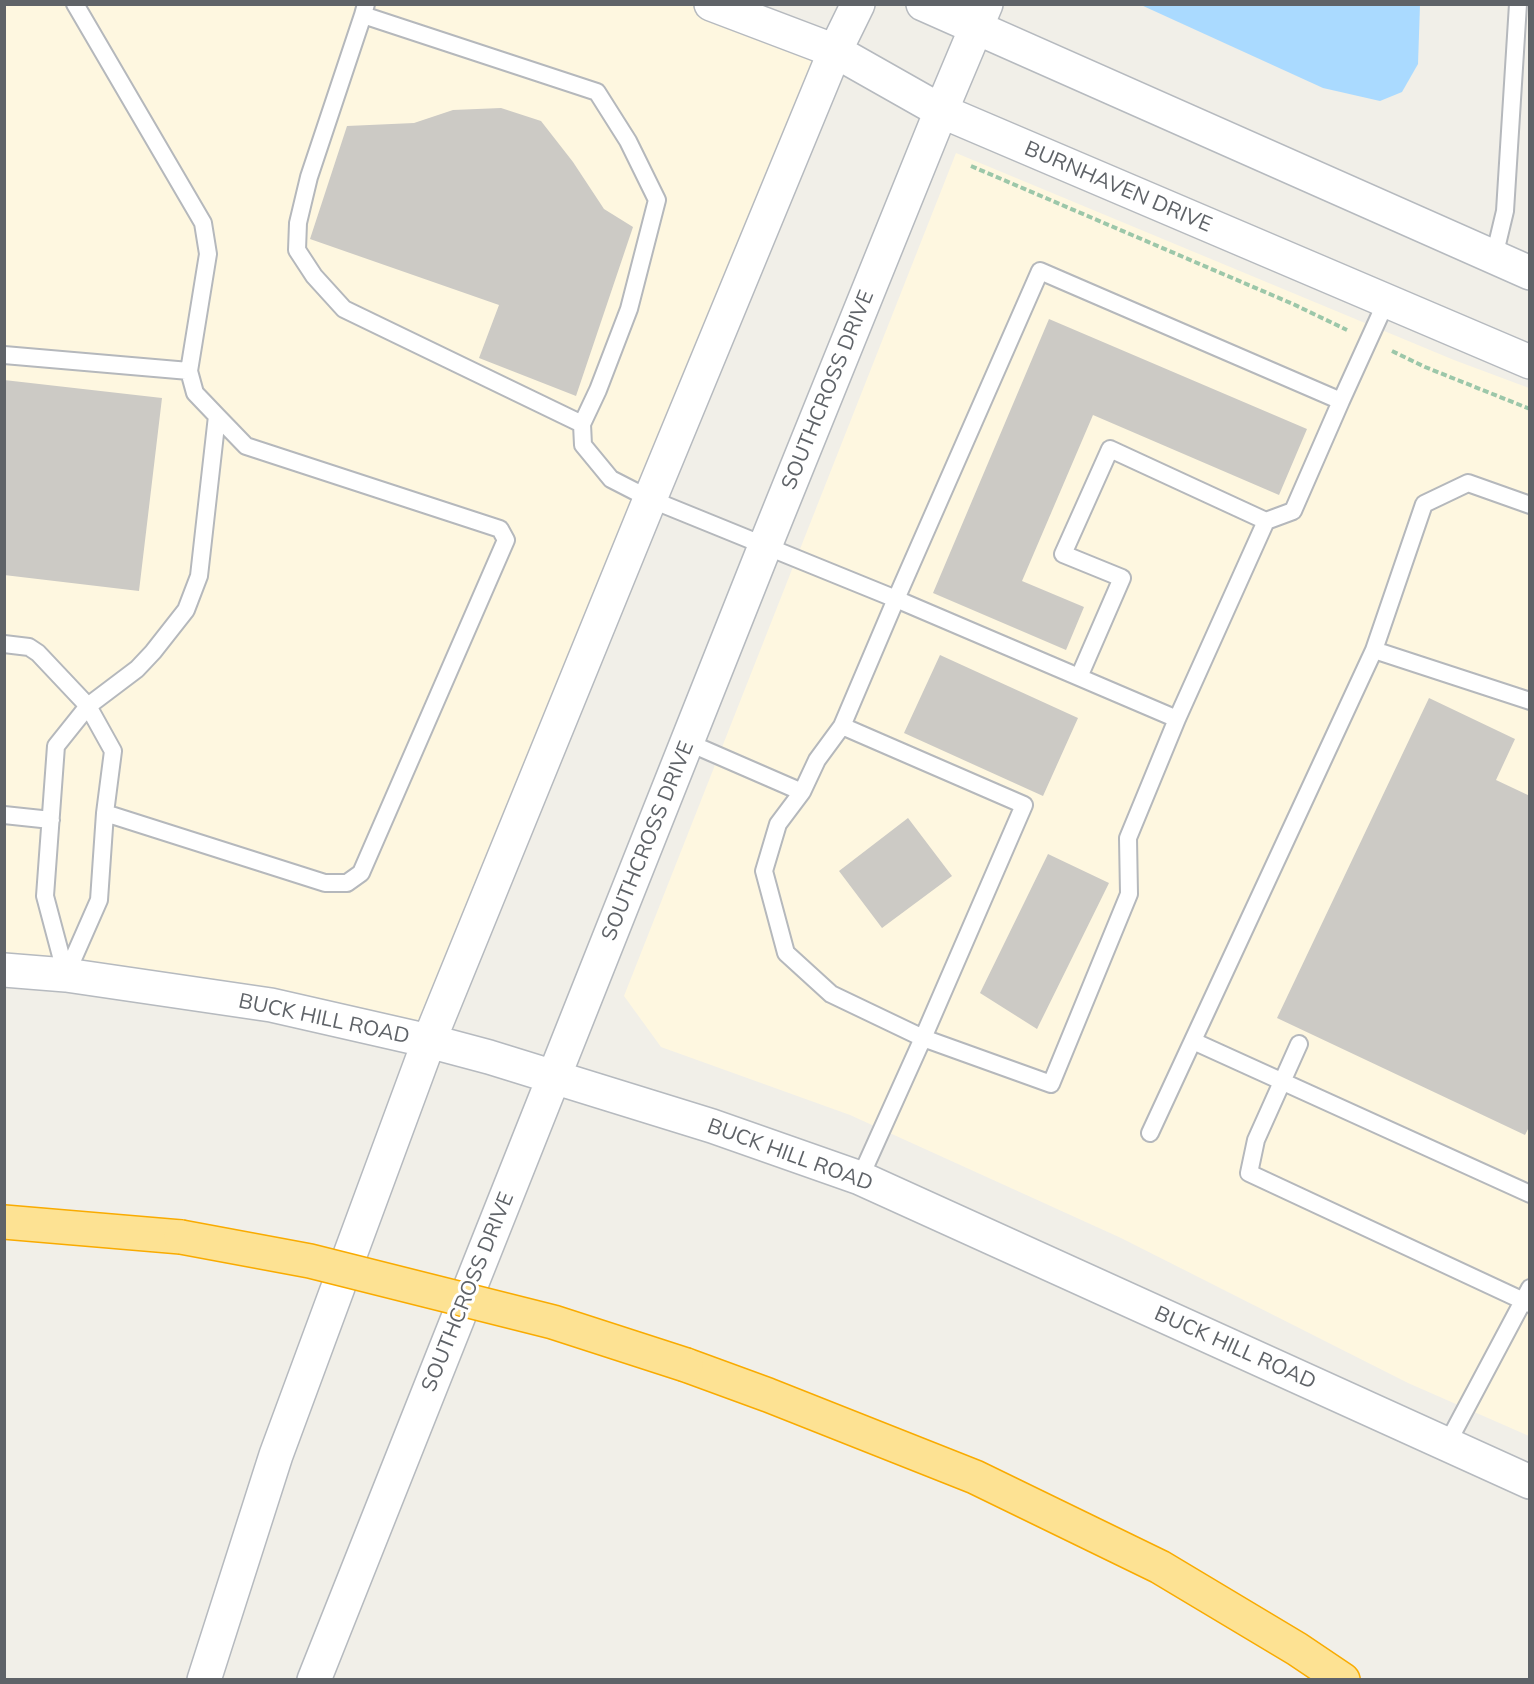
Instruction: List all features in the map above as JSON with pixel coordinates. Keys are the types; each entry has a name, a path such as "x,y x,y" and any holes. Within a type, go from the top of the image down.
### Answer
{"highway":[{"path":"4,1222 181,1237 310,1261 542,1319 686,1365 975,1477 1160,1567 1297,1649 1343,1680"}],"street":[{"name":"BURNHAVEN DRIVE","path":"711,4 835,51 941,111 1530,362"},
{"path":"204,1680 276,1455 429,1041 835,51 858,4"},
{"path":"923,4 981,17 1530,273"},
{"name":"SOUTHCROSS DRIVE","path":"314,1680 765,546 981,17"},
{"name":"BUCK HILL ROAD","path":"4,970 66,975 272,1005 429,1041 712,1126 860,1178 1530,1482"}],"lane":[{"path":"75,4 203,224 208,254 189,370 195,393 246,446 500,529 506,540 361,873 347,883 325,883 105,813"},
{"path":"1494,257 1505,211 1518,4"},
{"path":"582,424 344,309 314,276 297,250 298,223 309,177 364,10 597,92 628,141 657,200 629,309 598,390 582,424 584,445 611,479 650,499 896,599 1177,719"},
{"path":"1266,521 1177,719 1128,838 1129,894 1051,1084 923,1038 831,994 786,953 764,871 778,824 802,792 817,760 842,726 1040,271 1341,401"},
{"path":"1079,677 1122,578 1063,554 1110,449 1266,521 1293,511 1386,302"},
{"path":"4,355 189,370"},
{"path":"66,975 45,896 56,746 88,706 137,669 186,610 199,576 217,416"},
{"path":"1150,1133 1374,650 1425,504 1467,483 1530,505"},
{"path":"4,644 28,647 38,653 88,706 112,751 99,900 66,975"},
{"path":"1374,650 1530,701"},
{"path":"842,726 1024,805 860,1178"},
{"path":"687,742 802,792"},
{"path":"4,815 51,820"},
{"path":"1193,1041 1530,1194"},
{"path":"1299,1044 1256,1140 1249,1173 1527,1298 1447,1444"}],"path":[{"path":"971,166 1293,304 1425,367 1530,409"}],"shaded area":[{"path":"4,5 711,5 835,51 429,1041 5,970"},
{"path":"956,153 1454,360 1529,388 1529,1436 1408,1383 1121,1238 850,1115 661,1047 624,996"}],"water":[{"path":"1141,5 1420,5 1418,64 1402,92 1380,101 1323,88"}],"building":[{"path":"501,108 541,121 573,162 604,209 633,227 576,396 479,358 499,305 310,239 347,126 414,123 453,110"},
{"path":"1049,319 1307,429 1279,495 1093,415 1022,581 1084,607 1066,650 933,593"},
{"path":"4,380 162,398 139,591 4,575"},
{"path":"940,655 1078,718 1043,796 904,733"},
{"path":"1429,698 1515,739 1496,780 1530,796 1530,1125 1525,1135 1277,1018"},
{"path":"908,818 952,876 882,928 839,871"},
{"path":"1048,854 1109,883 1037,1029 980,993"}]}
